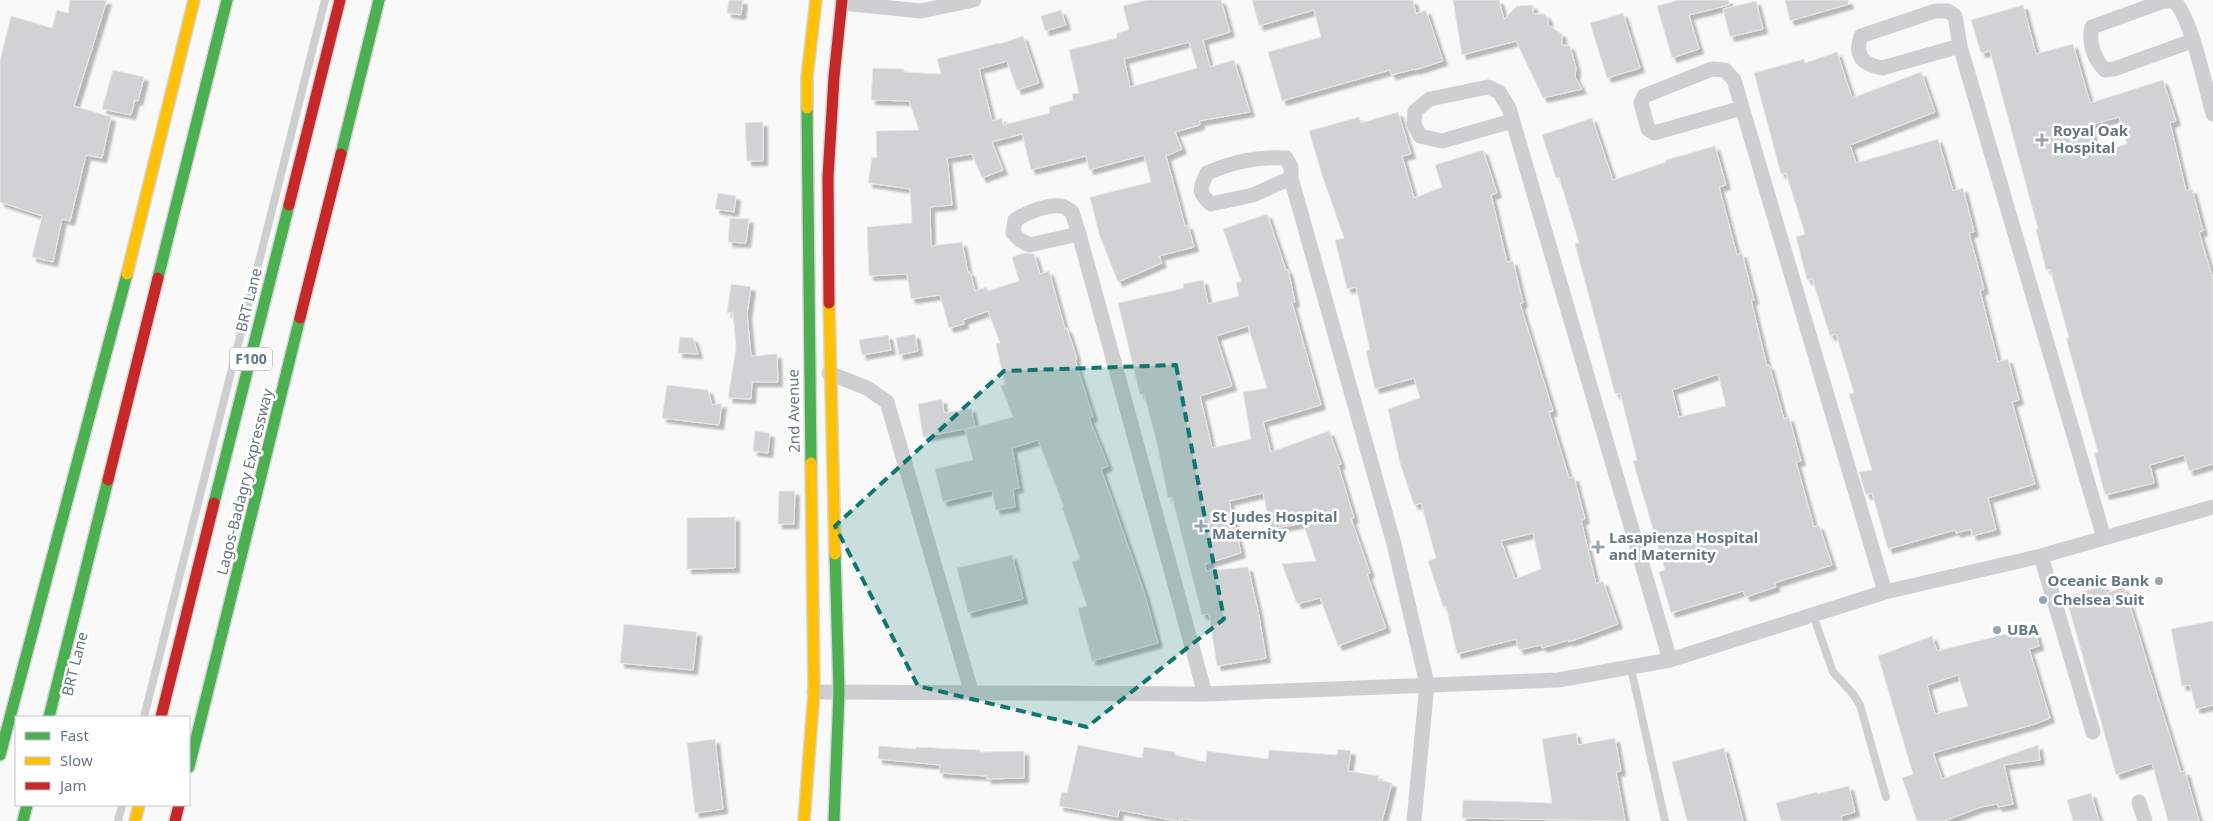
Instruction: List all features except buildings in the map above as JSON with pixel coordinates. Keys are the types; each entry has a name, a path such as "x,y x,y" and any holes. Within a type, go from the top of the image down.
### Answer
{"main road":[{"path":"0,755 129,266 194,0"},
{"path":"49,716 227,0"},
{"name":"Lagos-Badagry Expressway","path":"161,716 340,0"},
{"name":"Lagos-Badagry Expressway","path":"190,763 379,0"},
{"name":"2nd Avenue","path":"804,821 814,692 806,77 816,0"},
{"path":"834,821 839,692 829,373 828,177 834,77 842,2"},
{"path":"23,821 27,806"},
{"path":"135,821 139,806"},
{"path":"175,821 179,806"}],"street":[{"path":"842,2 921,11 974,0"},
{"path":"2192,40 2114,69 2105,70 2099,64 2090,37 2092,27 2164,1 2174,1 2181,7 2192,40 2213,114"},
{"path":"1960,46 1882,68 1869,65 1862,60 1858,47 1861,36 1935,11 1948,11 1956,16 1960,46 2104,538"},
{"path":"1742,108 1654,133 1648,129 1641,103 1644,96 1712,69 1725,70 1734,80 1885,592"},
{"path":"1512,121 1442,141 1420,136 1414,124 1415,111 1430,99 1488,87 1499,92 1509,108 1670,660"},
{"path":"1291,178 1253,195 1211,204 1202,196 1200,188 1207,173 1236,162 1269,156 1286,158 1291,167 1291,178 1394,544 1426,684 1414,821"},
{"path":"1079,234 1205,694"},
{"path":"829,373 867,388 887,402 972,694"},
{"path":"814,692 1205,694 1558,680 1670,660 1885,592 2041,556 2213,507"},
{"path":"2041,556 2093,732"},
{"path":"2139,802 2145,821"}],"lane":[{"name":"BRT Lane","path":"144,716 325,0"},
{"path":"1813,615 1833,672 1853,694 1860,705 1886,797"},
{"path":"1631,668 1664,821"},
{"path":"118,821 122,806"}],"highlighted area":[{"path":"1176,365 1224,619 1087,727 918,686 835,526 1004,371"}],"traffic: fast":[{"path":"158,278 227,0"},
{"path":"341,154 379,0"},
{"path":"807,108 811,463"},
{"path":"214,503 289,205"},
{"path":"0,755 127,274"},
{"path":"190,763 300,318"},
{"path":"49,716 108,480"},
{"path":"834,821 839,692 835,554"},
{"path":"23,821 27,806"}],"traffic: slow":[{"path":"127,274 194,0"},
{"path":"807,108 807,77 816,0"},
{"path":"829,303 835,554"},
{"path":"804,821 814,692 811,463"},
{"path":"135,821 139,806"}],"traffic: jam":[{"path":"289,205 340,0"},
{"path":"829,303 828,177 834,77 842,0"},
{"path":"300,318 341,154"},
{"path":"108,480 158,278"},
{"path":"161,716 214,503"},
{"path":"175,821 179,806"}],"place":[{"name":"Royal Oak Hospital","path":"2042,140"},
{"name":"St Judes Hospital Maternity","path":"1201,526"},
{"name":"Lasapienza Hospital and Maternity","path":"1598,547"},
{"name":"Oceanic Bank","path":"2159,581"},
{"name":"Chelsea Suit","path":"2043,600"},
{"name":"UBA","path":"1997,630"}]}
